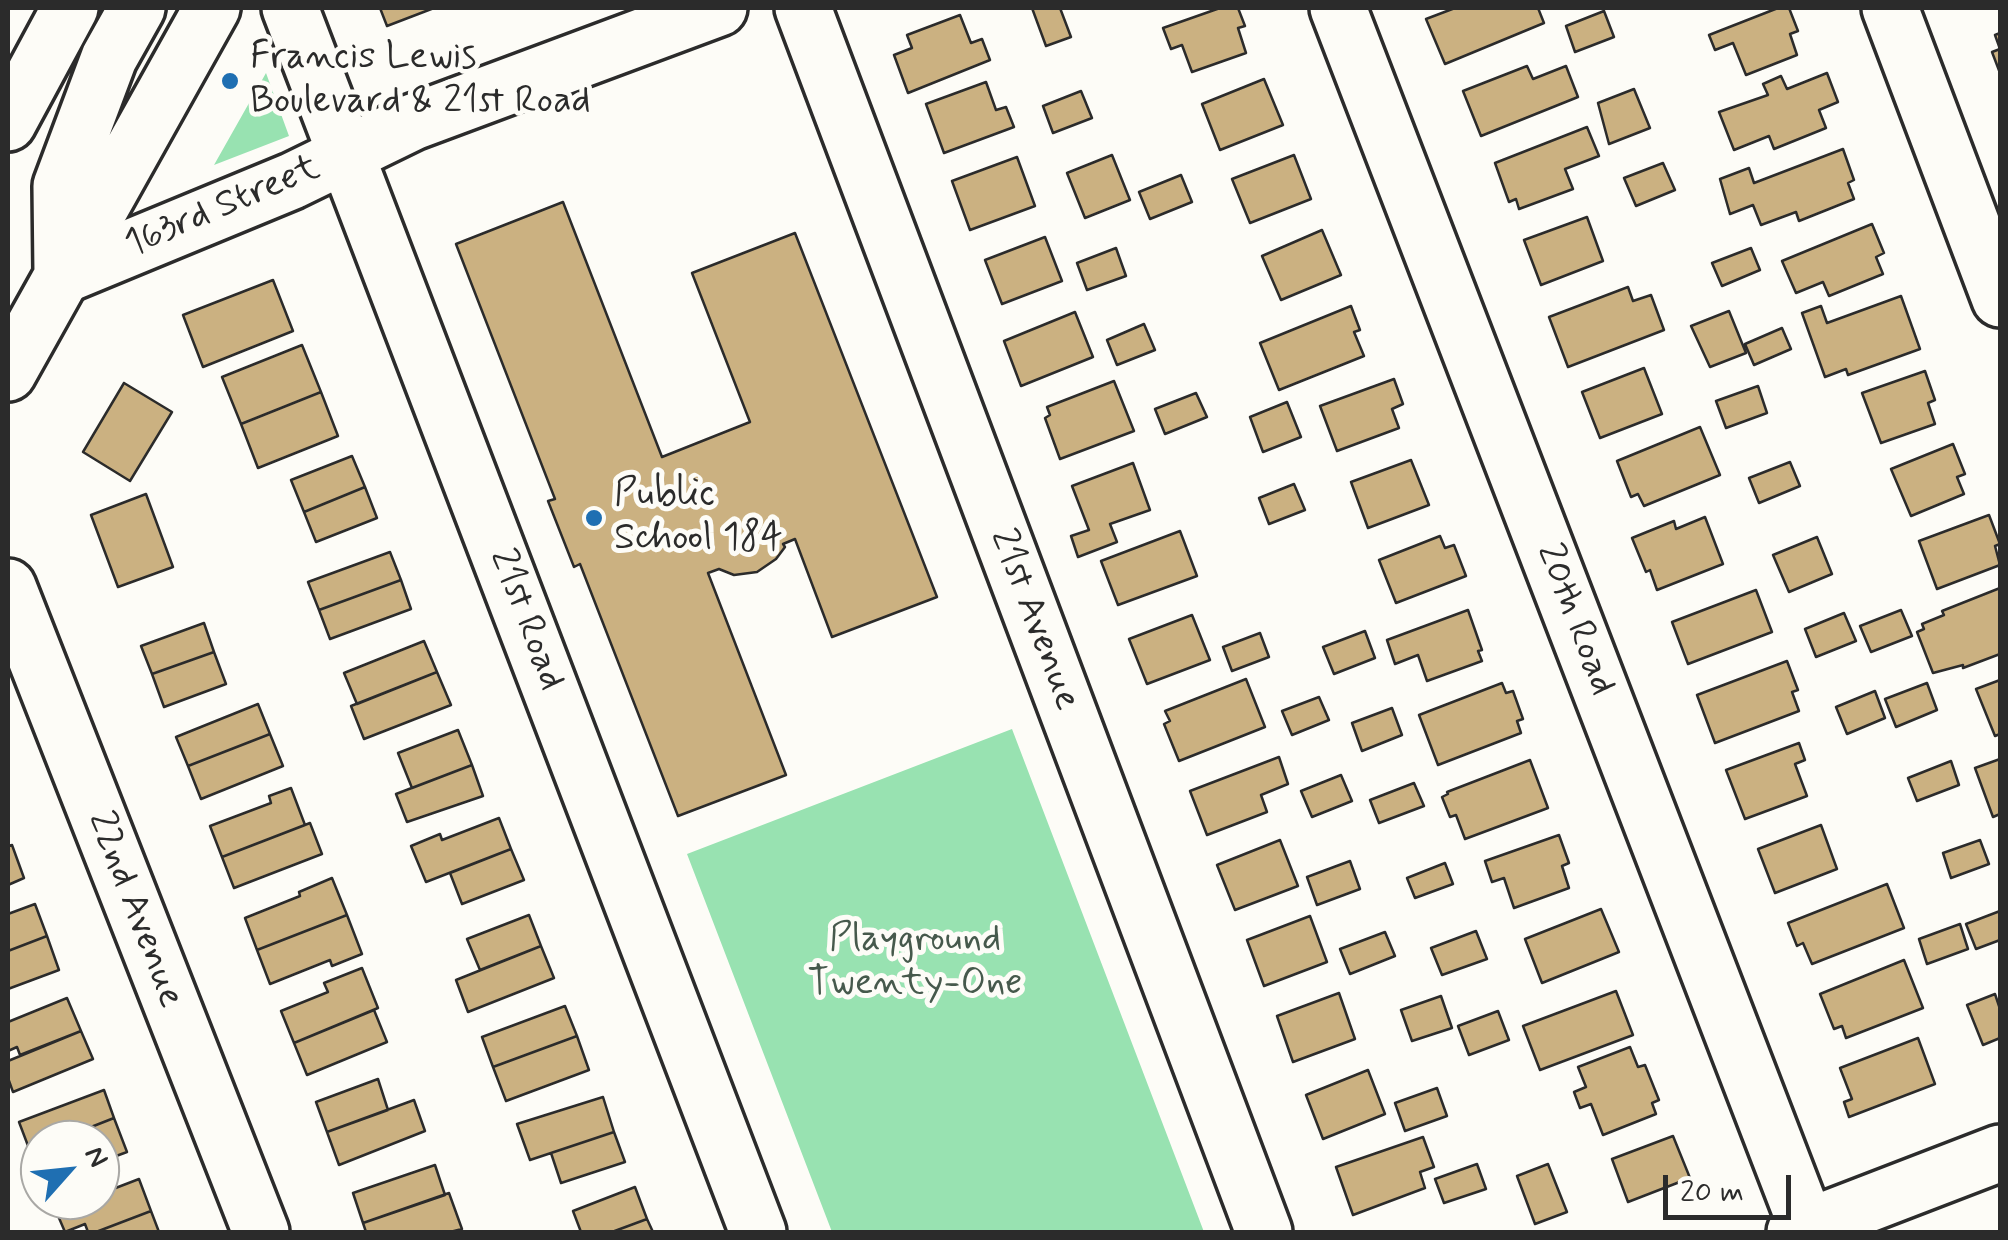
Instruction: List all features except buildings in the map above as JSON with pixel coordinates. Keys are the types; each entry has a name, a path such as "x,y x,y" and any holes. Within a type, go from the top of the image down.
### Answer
{"street":[{"path":"8,124 70,8"},
{"path":"62,276 61,186 109,58 137,8"},
{"path":"8,372 212,8"},
{"name":"21st Road","path":"290,8 758,1232"},
{"name":"163rd Street","path":"62,276 292,182 413,122 719,8"},
{"name":"21st Avenue","path":"803,8 1264,1232"},
{"name":"20th Road","path":"1338,8 1804,1231"},
{"path":"1890,8 2000,299"},
{"name":"22nd Avenue","path":"8,588 262,1232"},
{"path":"1804,1231 2000,1153"}],"green space":[{"path":"266,73 289,136 214,165"},
{"name":"Playground Twenty-One","path":"1012,729 1204,1232 832,1232 687,854"}],"place":[{"name":"Francis Lewis Boulevard & 21st Road","path":"230,81"},
{"name":"Public School 184","path":"594,518"}]}
